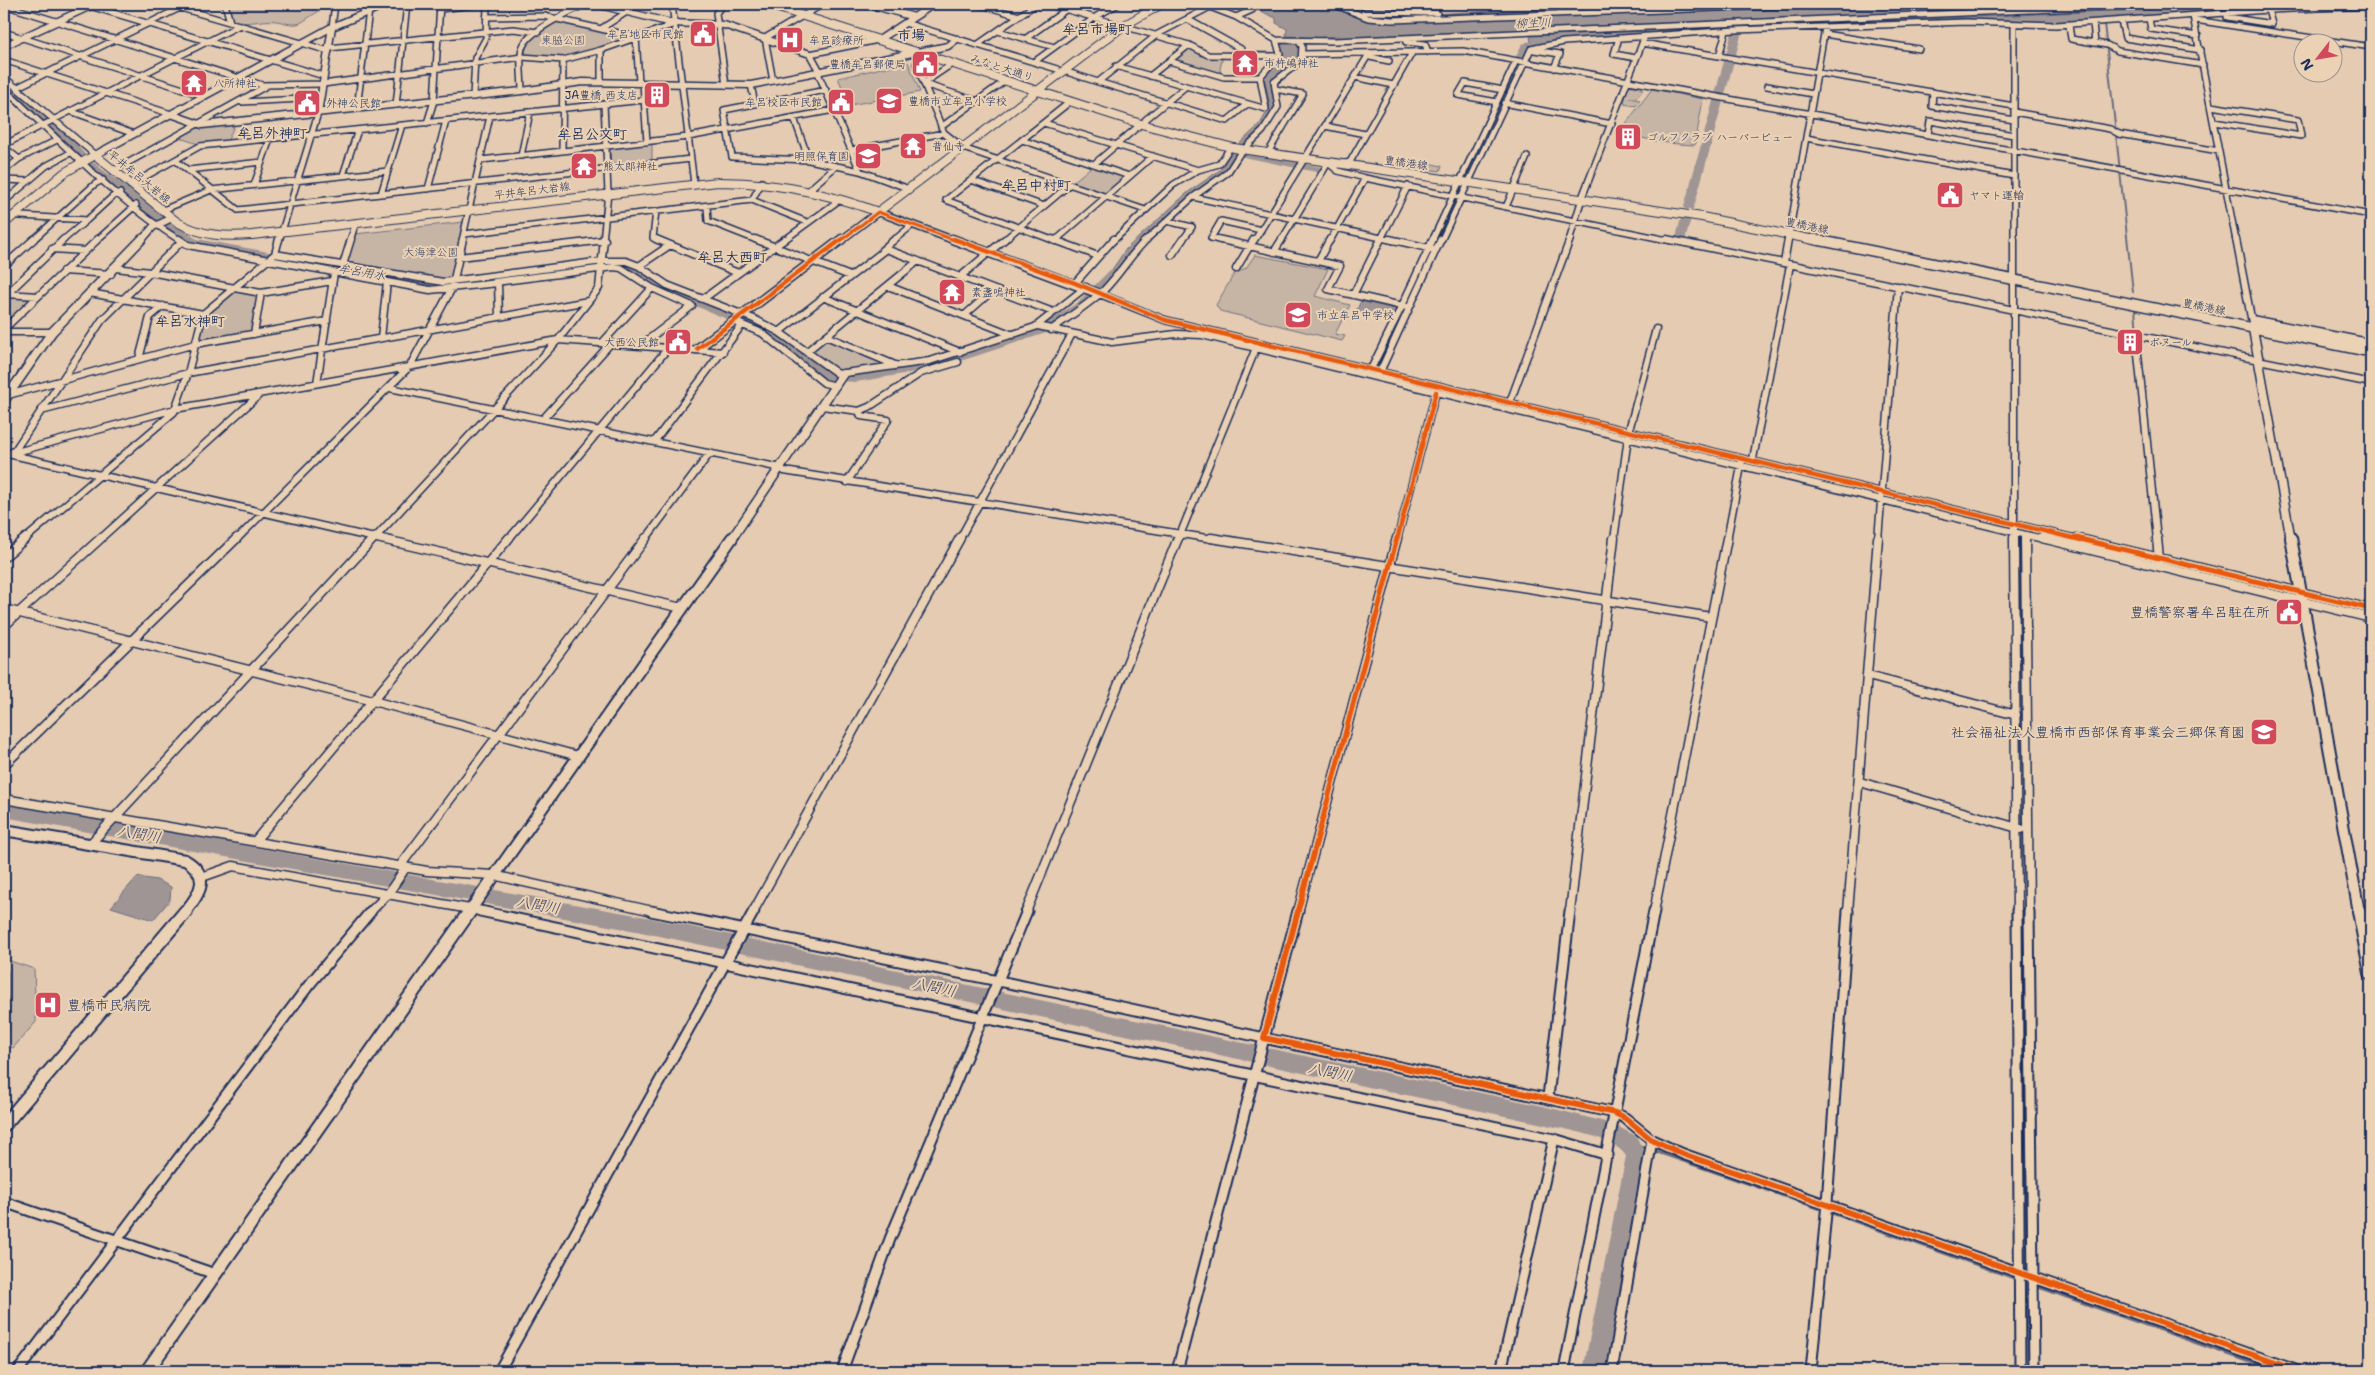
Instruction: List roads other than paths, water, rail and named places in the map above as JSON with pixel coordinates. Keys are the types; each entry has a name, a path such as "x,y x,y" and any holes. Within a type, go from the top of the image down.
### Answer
{"main road":[{"name":"みなと大通り","path":"766,4 1143,122 1240,147"},
{"name":"みなと大通り","path":"774,4 804,15"},
{"path":"878,212 1123,26 1162,4"},
{"name":"みなと大通り","path":"921,52 952,64 1039,89"},
{"name":"豊橋港線","path":"1240,147 1269,151 1334,165 1464,180"},
{"name":"豊橋港線","path":"1240,147 1305,158 1350,162 1583,197 1789,232 2252,324 2371,344"},
{"name":"平井牟呂大岩線","path":"4,224 64,173 93,156 162,210 164,221 210,235 241,235 282,231 694,184 762,182 810,188 878,212"},
{"name":"豊橋港線","path":"2252,324 2371,352"}],"street":[{"path":"83,4 92,5 324,76"},
{"path":"167,4 329,50 366,43 513,29 538,32"},
{"path":"16,88 188,4"},
{"path":"225,4 230,22"},
{"path":"4,557 175,409 188,373 203,314 275,254 318,113 336,4"},
{"path":"5,92 49,122 93,156 332,27 386,4"},
{"path":"396,105 407,4"},
{"path":"427,122 434,100 440,6 481,4"},
{"path":"473,97 474,63 477,53 486,38 487,4"},
{"path":"522,92 523,46 538,32 585,4"},
{"path":"596,4 675,24 718,24 810,54 880,39 934,4"},
{"path":"672,4 694,184"},
{"path":"723,4 716,13 726,85"},
{"path":"765,38 823,4"},
{"path":"868,4 914,18"},
{"path":"981,4 1019,16"},
{"path":"977,45 1036,4"},
{"path":"1048,4 1189,45 1208,55 1278,56"},
{"path":"1034,62 1095,18 1118,4"},
{"path":"1202,4 1236,17 1276,40 1299,42 2165,4"},
{"path":"1236,17 1252,10 1237,4"},
{"path":"1333,4 1368,18 1392,20 1822,4"},
{"path":"1345,4 1368,14 1516,10"},
{"path":"4,5 239,78 268,84 323,84 522,57 563,60 601,50 675,24"},
{"path":"4,46 92,5"},
{"path":"1378,375 1406,307 1457,196 1497,102 1518,62 1531,49 1564,42 1726,31 1827,31 1966,22 2014,24 2101,23 2194,18 2217,14 2268,10 2370,6"},
{"path":"523,7 524,13"},
{"path":"1098,82 1156,35 1210,7"},
{"path":"356,109 369,10"},
{"path":"1025,39 1067,10"},
{"path":"2217,14 2272,24 2268,10"},
{"path":"602,28 627,12"},
{"path":"486,17 524,13 562,18 636,37"},
{"path":"2194,18 2259,360 2371,972"},
{"path":"2194,18 2371,47"},
{"path":"1186,19 1241,49 1241,55"},
{"path":"2149,19 2151,29 2198,36"},
{"path":"2121,21 2125,38 2200,50"},
{"path":"905,23 1057,69"},
{"path":"2093,23 2095,43"},
{"path":"2014,24 2013,150 2020,1371"},
{"path":"2069,24 2071,39 2107,46 2118,51 2203,65"},
{"path":"19,159 4,146 240,25"},
{"path":"998,31 1054,47"},
{"path":"1719,56 1726,31"},
{"path":"1827,31 1919,49"},
{"path":"1753,460 1787,264 1789,232 1813,94 1827,31"},
{"path":"4,32 205,96"},
{"path":"1510,402 1576,222 1583,197 1645,36"},
{"path":"636,37 648,142"},
{"path":"765,38 773,81"},
{"path":"1619,38 1614,54 1636,58"},
{"path":"4,60 171,114 196,125 522,92 562,84 601,81 751,85 944,47 957,39"},
{"path":"1169,61 1224,77 1260,77 1280,52 1276,40"},
{"path":"1376,40 1422,43 1426,44 1428,52"},
{"path":"1075,283 1098,256 1173,185 1198,170 1219,164 1263,131 1275,114 1278,106 1274,81 1300,63 1303,54 1302,46 1299,42"},
{"path":"1642,43 1933,92 2110,129 2119,134 2219,151"},
{"path":"1150,76 1189,45"},
{"path":"1531,49 1560,54 1554,68"},
{"path":"601,50 601,81"},
{"path":"1303,54 1368,56 1463,51 2371,215"},
{"path":"810,54 860,171"},
{"path":"1274,252 1294,220 1334,165 1350,162 1411,54"},
{"path":"1368,56 1389,61"},
{"path":"1236,269 1368,56"},
{"path":"562,151 563,60"},
{"path":"1464,180 1504,103 1518,62"},
{"path":"916,64 943,130 963,148 1145,210"},
{"path":"924,84 952,64"},
{"path":"1116,66 1246,105 1266,109 1260,77"},
{"path":"1070,73 1227,122 1246,105"},
{"path":"4,77 49,122 57,140 70,153 136,205 164,221 181,242 197,247 430,290 495,282 602,264 621,268 652,288 692,306 640,346"},
{"path":"1355,77 1393,84"},
{"path":"1497,102 1458,95 1465,82 1503,90"},
{"path":"852,150 943,130 1002,83"},
{"path":"113,170 268,84"},
{"path":"924,84 977,101"},
{"path":"751,85 755,104"},
{"path":"1767,86 1813,94"},
{"path":"1094,164 1185,87"},
{"path":"1269,151 1303,94 1274,89"},
{"path":"826,90 724,110 732,157 809,160 860,171 904,187"},
{"path":"1933,92 1932,106 2014,120"},
{"path":"239,101 321,98"},
{"path":"130,185 200,146 644,100"},
{"path":"1504,103 1612,124"},
{"path":"93,840 558,340 599,288 608,193 604,104"},
{"path":"1066,105 946,200 947,202 1098,256"},
{"path":"2211,106 2298,120 2302,136 2214,122"},
{"path":"481,160 688,137 834,110"},
{"path":"70,111 134,134"},
{"path":"521,156 530,112"},
{"path":"4,764 264,512 410,366 432,329 452,288 490,116"},
{"path":"794,118 809,160"},
{"path":"1928,135 1930,120 2014,135"},
{"path":"428,189 446,121"},
{"path":"1044,122 1198,170"},
{"path":"381,194 402,125"},
{"path":"1325,126 1365,134"},
{"path":"343,175 358,130"},
{"path":"1806,138 2014,176"},
{"path":"254,185 270,139"},
{"path":"4,171 19,159 57,140"},
{"path":"1022,140 1129,176"},
{"path":"822,406 859,411 869,407 917,368 1039,327 1053,312 1112,283 1132,253 1193,197 1228,172 1240,147"},
{"path":"4,202 46,166 70,153"},
{"path":"1055,241 1153,156"},
{"path":"1506,207 1527,157"},
{"path":"176,160 238,210 691,159"},
{"path":"188,170 262,162"},
{"path":"1334,165 1338,172 1365,178 2371,383"},
{"path":"810,188 836,166"},
{"path":"162,210 211,190 388,171"},
{"path":"1318,261 1365,178"},
{"path":"4,180 28,181"},
{"path":"4,266 94,184 103,180"},
{"path":"971,180 1044,206"},
{"path":"752,200 762,182"},
{"path":"960,277 1069,184"},
{"path":"1353,295 1408,186"},
{"path":"6,294 52,250 112,197 120,193"},
{"path":"1193,197 1432,249"},
{"path":"464,234 752,200 807,222"},
{"path":"703,299 838,201"},
{"path":"4,331 85,250 136,205"},
{"path":"707,206 708,221 850,276"},
{"path":"656,211 653,238 738,273"},
{"path":"697,349 878,212 1075,283 1165,320 1256,348 1510,402 1628,434"},
{"path":"4,215 88,220"},
{"path":"6,398 52,332 114,271 150,230 164,221"},
{"path":"1167,221 1192,227 1172,255"},
{"path":"1261,230 1221,221 1211,238 1340,266 1328,289 1406,307"},
{"path":"343,266 356,222"},
{"path":"779,332 910,227"},
{"path":"459,257 605,240"},
{"path":"7,454 15,450 102,320 181,242"},
{"path":"639,266 670,245"},
{"path":"882,250 886,249 1053,312"},
{"path":"52,250 85,250"},
{"path":"275,254 421,280 454,281 626,262 639,266 668,286 703,299 739,319 762,334 824,384 897,366"},
{"path":"806,352 918,261"},
{"path":"64,271 150,272 261,293 332,281"},
{"path":"317,383 334,273"},
{"path":"381,338 387,282"},
{"path":"495,282 499,284 499,317"},
{"path":"888,286 1014,335"},
{"path":"1811,1371 1826,1208 1898,286"},
{"path":"602,342 652,288"},
{"path":"965,315 993,290"},
{"path":"1051,330 1093,291"},
{"path":"90,293 203,314"},
{"path":"254,334 261,293"},
{"path":"6,294 38,296"},
{"path":"823,297 960,352"},
{"path":"41,411 188,373 588,301"},
{"path":"139,359 150,317 164,306"},
{"path":"1371,369 1406,307"},
{"path":"739,319 779,332 831,371 839,380"},
{"path":"654,442 723,352 739,319"},
{"path":"6,398 62,379 195,344 326,321"},
{"path":"1039,327 1112,342 1176,334 1208,333 1371,369 1378,375 1436,392 1742,461 2015,529 2301,597 2371,618"},
{"path":"1548,1097 1606,601 1628,434 1656,329"},
{"path":"4,331 52,332"},
{"path":"499,1371 863,711 981,503 1072,334"},
{"path":"2136,335 2156,562"},
{"path":"826,336 897,366 917,368 958,362"},
{"path":"7,454 175,409 558,340 723,352"},
{"path":"543,419 611,343"},
{"path":"255,841 670,347"},
{"path":"842,1371 890,1239 998,982 1256,348"},
{"path":"147,1371 781,468 839,380"},
{"path":"390,388 781,468 784,472 1711,617"},
{"path":"1177,1371 1436,392"},
{"path":"4,626 260,394"},
{"path":"848,482 888,420 861,416 859,411"},
{"path":"7,454 682,608"},
{"path":"18,1371 309,985 382,898 388,894 403,867 498,735 710,454"},
{"path":"1742,461 1753,460 1883,496"},
{"path":"1564,1371 1608,1155 1742,461"},
{"path":"2015,529 2025,535 2156,562"},
{"path":"2025,535 2034,1371"},
{"path":"2301,597 2371,609"},
{"path":"4,609 373,701 578,756"},
{"path":"1868,676 2016,715"},
{"path":"1860,782 2028,831"},
{"path":"4,799 427,871 491,879 1058,993 1548,1097 1615,1113 1625,1118 1652,1140 1683,1154 1826,1208 2020,1271 2298,1371"},
{"path":"4,830 93,840 185,860 199,869 202,878 201,888 190,906 4,1125"},
{"path":"202,878 233,866 388,894 472,906 727,960 983,1018 1554,1139 1608,1155"},
{"path":"1501,1371 1554,1139"},
{"path":"1612,1371 1652,1140"},
{"path":"4,1202 215,1274"}],"water":[{"name":"柳生川","path":"1244,4 1328,4 1371,21 1848,4 2133,4 1340,39 1338,36 1312,38 1286,36 1287,29 1276,23 1276,18"},
{"path":"1570,4 1740,4 1589,11 1568,8"},
{"path":"2274,4 2371,4 2057,24 1956,20 1635,34 1525,46 1526,43 1531,42 1530,36"},
{"path":"1287,43 1300,45 1299,58 1296,63 1272,80 1275,109 1264,128 1221,174 1190,196 1127,254 1116,274 1103,288 1098,287 1126,249 1187,193 1220,170 1232,151 1260,124 1270,107 1264,76 1282,54 1280,45"},
{"path":"1361,301 1396,309 1391,319 1356,311"},
{"path":"137,877 157,880 171,887 170,900 153,920 111,907"}],"waterway":[{"path":"1342,4 1368,15 1395,15"},
{"name":"柳生川","path":"1436,14 1572,8"},
{"path":"2104,23 2133,292"},
{"path":"1689,207 1737,32"},
{"path":"1426,261 1527,44 1545,41"},
{"name":"牟呂用水","path":"4,84 71,142 71,146 94,166 170,227 194,242 437,285 545,272"},
{"path":"1243,154 1298,165"},
{"path":"1302,166 1321,170"},
{"path":"1680,241 1686,218"},
{"path":"603,264 618,263 630,267 668,291 765,330 829,377 856,378 939,364 1042,330 1081,306 1114,272"},
{"path":"1374,373 1411,293"},
{"path":"2135,309 2137,334"},
{"path":"1955,513 2251,584"},
{"path":"2020,538 2024,912"},
{"name":"八間川","path":"4,810 636,923 1543,1115 1606,1131 1629,1143 1636,1155 1594,1371"},
{"path":"2024,911 2027,1273"},
{"path":"1629,1143 1647,1148"},
{"path":"1652,1150 1824,1210"},
{"path":"1829,1212 2017,1279"},
{"path":"2027,1279 2028,1371"},
{"path":"2036,1286 2276,1371"}],"place":[{"name":"牟呂地区市民館","path":"703,34"},
{"name":"牟呂診療所","path":"790,40"},
{"name":"市杵嶋神社","path":"1245,63"},
{"name":"豊橋牟呂郵便局","path":"925,64"},
{"name":"八所神社","path":"194,83"},
{"name":"JA豊橋 西支店","path":"657,95"},
{"name":"豊橋市立牟呂小学校","path":"889,101"},
{"name":"牟呂校区市民館","path":"841,102"},
{"name":"外神公民館","path":"307,103"},
{"name":"ゴルフクラブ ハーバービュー","path":"1628,137"},
{"name":"普仙寺","path":"913,146"},
{"name":"明照保育園","path":"868,156"},
{"name":"熊太郎神社","path":"584,166"},
{"name":"ヤマト運輸","path":"1950,195"},
{"name":"素盞嗚神社","path":"952,292"},
{"name":"市立牟呂中学校","path":"1298,315"},
{"name":"大西公民館","path":"678,342"},
{"name":"ボヌール","path":"2130,342"},
{"name":"豊橋警察署牟呂駐在所","path":"2289,612"},
{"name":"社会福祉法人豊橋市西部保育事業会三郷保育園","path":"2264,732"},
{"name":"豊橋市民病院","path":"48,1005"}],"district":[{"name":"牟呂市場町","path":"1097,29"},
{"name":"市場","path":"911,35"},
{"name":"牟呂外神町","path":"272,133"},
{"name":"牟呂公文町","path":"592,134"},
{"name":"牟呂中村町","path":"1036,185"},
{"name":"牟呂大西町","path":"732,257"},
{"name":"牟呂水神町","path":"190,321"}],"park label":[{"name":"東脇公園","path":"563,40"},
{"name":"大海津公園","path":"431,252"}]}
